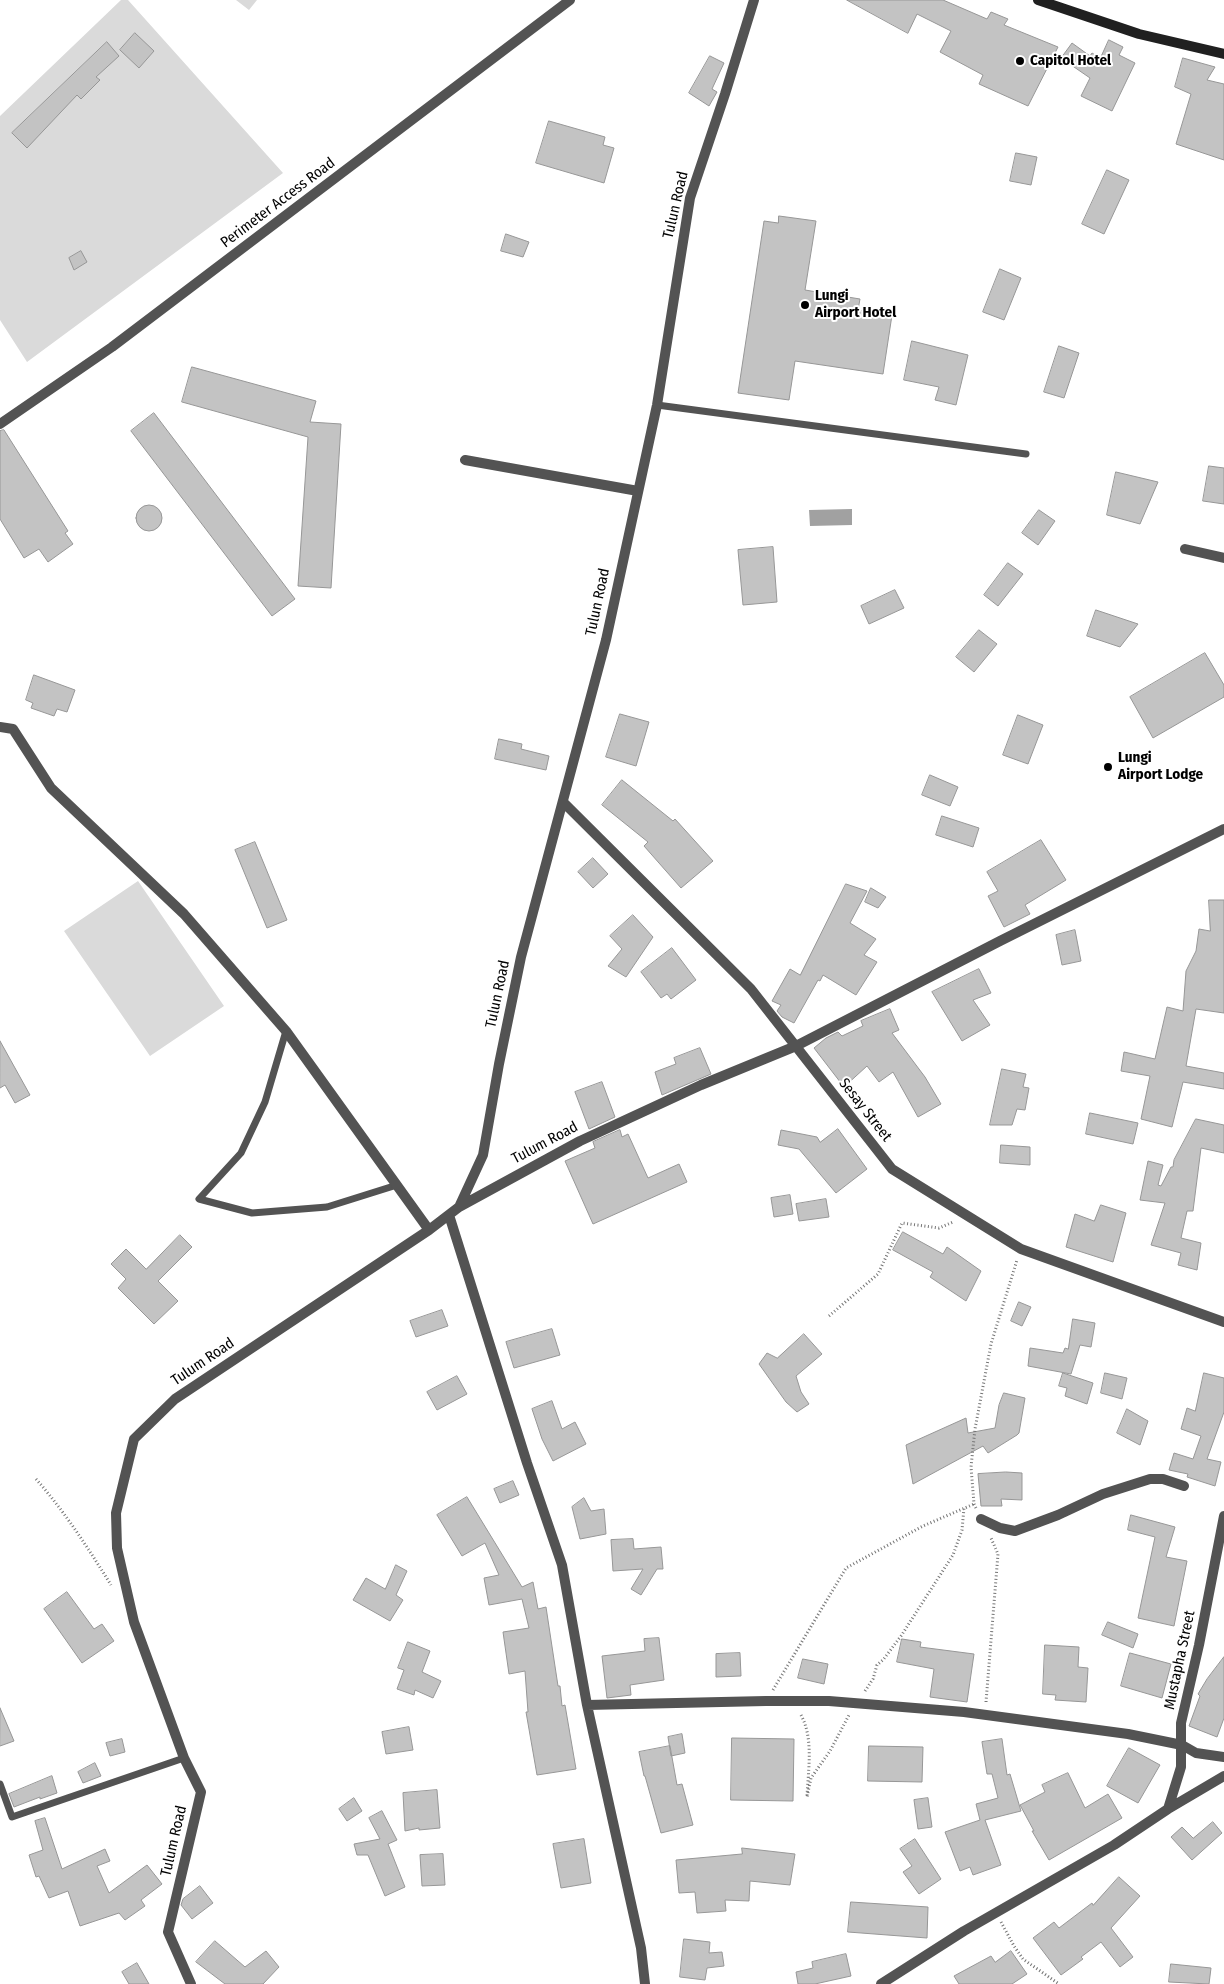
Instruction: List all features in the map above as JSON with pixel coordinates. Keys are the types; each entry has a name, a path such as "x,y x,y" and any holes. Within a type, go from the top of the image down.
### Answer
{"street":[{"name":"Perimeter Access Road","path":"0,424 112,347 570,0"},
{"name":"Tulun Road","path":"459,1207 483,1155 498,1064 522,957 606,640 657,405 690,198 754,0"},
{"path":"1038,0 1138,34 1224,54"},
{"path":"465,460 638,491"},
{"path":"1185,549 1224,558"},
{"path":"0,727 13,729 51,788 184,914 286,1031 429,1230"},
{"name":"Sesay Street","path":"563,802 752,988 892,1169 1021,1249 1224,1322"},
{"name":"Tulum Road","path":"191,1984 168,1932 201,1792 184,1758 134,1622 117,1548 116,1513 134,1439 175,1399 429,1230 459,1207 580,1141 701,1085 796,1046 1224,829"},
{"path":"449,1215 527,1464 562,1565 587,1705 640,1948 645,1984"},
{"path":"982,1519 1000,1528 1015,1531 1058,1516 1074,1506 1088,1502 1103,1494 1150,1479 1163,1479 1184,1486"},
{"name":"Mustapha Street","path":"1168,1809 1181,1767 1181,1723 1199,1644 1224,1516"},
{"path":"587,1705 766,1701 855,1703 964,1712 1128,1734 1182,1745 1196,1754 1224,1757"},
{"path":"881,1984 996,1913 1114,1845 1168,1809 1224,1776"}],"lane":[{"path":"657,405 1026,454"},
{"path":"286,1031 264,1102 241,1153 199,1199 252,1212 262,1212 327,1207 397,1186"},
{"path":"0,1784 12,1817 184,1758"}],"path":[{"path":"829,1316 878,1274 902,1222 940,1228 967,1215"},
{"path":"985,1715 998,1554 974,1504 971,1466 975,1429 991,1344 1021,1249"},
{"path":"36,1479 53,1498 90,1551 114,1590"},
{"path":"766,1701 846,1568 923,1526 974,1504"},
{"path":"801,1716 808,1733 808,1797 811,1778 830,1751 855,1703 869,1686 877,1665 901,1636 953,1555 960,1539 964,1508"},
{"path":"996,1913 1023,1959 1059,1984"}],"shaded area":[{"path":"121,0 128,0 283,173 27,362 0,320 0,116"},
{"path":"236,0 257,0 249,10"},
{"path":"852,509 852,525 810,526 809,510"},
{"path":"138,881 224,1006 150,1056 64,931"}],"building":[{"path":"847,0 943,0 987,19 991,12 1008,19 1004,25 1058,47 1028,106 979,84 983,75 940,52 951,31 917,14 908,33"},
{"path":"135,33 154,51 139,68 120,50"},
{"path":"1109,40 1123,47 1119,55 1135,63 1112,111 1081,96 1090,78 1061,58 1072,43 1090,56 1092,53 1100,58"},
{"path":"107,42 119,56 96,77 100,80 81,99 77,95 27,148 12,133"},
{"path":"710,56 724,63 712,89 717,92 709,106 689,93"},
{"path":"1183,58 1215,67 1207,80 1224,84 1224,160 1176,144 1191,94 1175,87"},
{"path":"549,121 605,137 603,145 614,148 604,183 536,163"},
{"path":"1016,153 1037,157 1031,185 1010,181"},
{"path":"1107,170 1129,180 1104,234 1082,224"},
{"name":"Lungi Airport Hotel","path":"779,216 816,221 805,290 860,299 858,310 892,315 883,374 795,361 789,400 738,393 764,221 778,223"},
{"path":"506,234 529,242 523,257 501,251"},
{"path":"81,251 87,262 74,270 69,258"},
{"path":"1000,269 1021,278 1004,320 983,312"},
{"path":"912,341 968,355 956,405 935,400 939,387 904,380"},
{"path":"1059,346 1079,353 1064,398 1044,392"},
{"path":"192,367 316,401 310,422 341,424 331,588 298,586 308,437 182,402"},
{"path":"154,413 295,599 272,616 131,431"},
{"path":"4,430 68,531 65,533 73,544 48,562 39,549 24,558 0,519 0,431"},
{"path":"1209,466 1224,468 1224,504 1203,501"},
{"path":"1116,472 1158,482 1140,524 1107,515"},
{"path":"149,505 158,509 162,518 158,527 149,531 140,527 136,518 140,509"},
{"path":"1039,510 1055,521 1038,545 1022,533"},
{"path":"773,547 777,602 743,605 738,550"},
{"path":"1008,563 1023,574 998,606 984,595"},
{"path":"895,590 904,608 869,624 861,606"},
{"path":"1096,610 1138,624 1120,647 1087,636"},
{"path":"979,630 997,644 974,672 956,657"},
{"path":"1205,653 1224,685 1224,697 1153,738 1130,697"},
{"path":"34,675 75,690 67,712 57,709 54,716 31,708 33,703 26,700"},
{"path":"620,714 649,722 636,766 606,757"},
{"path":"1018,715 1043,725 1028,764 1003,755"},
{"path":"499,739 522,744 521,749 549,756 546,770 495,759"},
{"path":"930,775 958,787 950,806 922,795"},
{"path":"622,780 673,821 675,819 713,861 681,888 644,846 648,842 602,805"},
{"path":"942,816 979,828 973,847 936,835"},
{"path":"1041,840 1066,880 1025,905 1030,914 1004,927 988,896 998,891 987,872"},
{"path":"255,842 287,920 267,928 235,850"},
{"path":"593,858 608,874 593,888 578,872"},
{"path":"846,884 867,891 850,923 876,939 864,955 877,962 856,995 823,975 820,981 818,980 794,1023 782,1017 777,1011 781,1005 772,1001 790,969 800,975"},
{"path":"871,888 886,897 878,908 865,902"},
{"path":"1209,900 1224,900 1224,1013 1196,1009 1186,1066 1224,1073 1224,1089 1183,1082 1172,1127 1141,1119 1150,1076 1121,1071 1124,1052 1155,1059 1167,1007 1183,1011 1186,971 1196,951 1199,929 1210,931"},
{"path":"633,915 653,937 626,977 608,966 622,949 610,936"},
{"path":"1075,930 1081,961 1062,965 1056,935"},
{"path":"672,948 696,980 671,999 667,994 661,998 641,972"},
{"path":"979,969 991,993 973,1000 990,1025 962,1041 932,992"},
{"path":"890,1009 899,1030 892,1033 925,1077 941,1104 918,1117 893,1072 879,1082 867,1066 844,1087 814,1048 826,1038 838,1032 842,1036 863,1026 861,1021"},
{"path":"0,1041 30,1095 15,1103 5,1085 0,1088"},
{"path":"700,1048 711,1074 662,1095 655,1072 676,1064 674,1058"},
{"path":"1002,1069 1026,1074 1023,1087 1029,1088 1025,1110 1017,1109 1012,1125 990,1125"},
{"path":"602,1082 615,1117 589,1129 575,1092"},
{"path":"1090,1113 1138,1123 1133,1144 1086,1134"},
{"path":"1196,1119 1224,1125 1224,1153 1201,1148 1193,1211 1187,1211 1181,1238 1201,1243 1197,1270 1178,1265 1181,1253 1151,1245 1165,1203 1140,1200 1148,1161 1163,1165 1158,1185 1161,1186 1171,1167 1173,1167 1174,1160"},
{"path":"838,1129 867,1169 836,1193 799,1149 778,1145 781,1130 817,1137 820,1142"},
{"path":"620,1130 622,1137 628,1134 648,1178 679,1164 687,1182 593,1224 565,1161 595,1148 593,1142"},
{"path":"1001,1145 1030,1147 1030,1165 1000,1163"},
{"path":"790,1195 793,1214 774,1217 771,1198"},
{"path":"826,1199 829,1217 799,1221 796,1204"},
{"path":"1101,1205 1126,1213 1113,1262 1066,1247 1075,1214 1094,1221"},
{"path":"903,1232 943,1254 947,1247 981,1271 966,1301 930,1277 933,1272 893,1250"},
{"path":"180,1235 192,1247 158,1281 178,1301 154,1324 118,1288 126,1279 111,1264 126,1249 146,1269"},
{"path":"1019,1302 1031,1307 1022,1326 1011,1321"},
{"path":"442,1310 448,1326 416,1337 410,1321"},
{"path":"1073,1319 1095,1323 1091,1347 1080,1345 1071,1374 1028,1366 1030,1348 1063,1353 1065,1348 1068,1349"},
{"path":"552,1329 560,1355 514,1368 506,1342"},
{"path":"804,1334 822,1354 796,1376 801,1392 809,1404 797,1412 786,1402 759,1364 767,1353 777,1358"},
{"path":"1063,1373 1093,1383 1087,1404 1065,1396 1067,1388 1059,1386"},
{"path":"1105,1373 1127,1378 1122,1399 1101,1393"},
{"path":"1204,1373 1224,1378 1224,1412 1207,1459 1221,1462 1215,1486 1187,1477 1188,1474 1169,1470 1174,1453 1193,1459 1201,1436 1181,1429 1187,1408 1195,1411"},
{"path":"457,1376 467,1394 437,1410 427,1392"},
{"path":"1004,1393 1025,1398 1019,1433 1017,1435 988,1453 983,1446 913,1484 906,1445 966,1418 968,1433 995,1428 999,1405"},
{"path":"552,1401 562,1429 575,1422 586,1444 553,1461 542,1439 532,1409"},
{"path":"1127,1409 1148,1421 1140,1445 1117,1433"},
{"path":"1022,1473 1022,1500 1001,1499 1002,1506 981,1506 978,1474"},
{"path":"513,1481 519,1495 500,1503 494,1489"},
{"path":"467,1497 522,1587 533,1582 538,1609 546,1607 558,1686 560,1686 562,1706 565,1705 576,1769 537,1775 526,1712 528,1712 525,1671 509,1674 503,1632 529,1628 522,1599 489,1605 484,1578 499,1575 485,1543 462,1556 437,1515"},
{"path":"584,1498 591,1511 604,1509 606,1534 580,1539 572,1507"},
{"path":"1131,1515 1175,1527 1166,1557 1187,1561 1174,1626 1138,1618 1155,1537 1128,1530"},
{"path":"633,1539 634,1549 661,1547 663,1569 657,1569 641,1595 631,1589 643,1569 613,1571 611,1540"},
{"path":"396,1565 407,1571 396,1595 403,1600 390,1621 353,1600 366,1578 385,1589"},
{"path":"67,1592 94,1629 102,1624 114,1641 82,1663 44,1609"},
{"path":"1108,1622 1138,1634 1133,1648 1102,1635"},
{"path":"659,1638 664,1680 630,1685 631,1695 607,1698 602,1656 645,1651 644,1639"},
{"path":"902,1639 921,1642 920,1647 974,1654 967,1702 930,1697 934,1669 897,1662"},
{"path":"408,1642 430,1651 422,1672 441,1681 433,1698 415,1690 414,1695 397,1689 404,1670 398,1668"},
{"path":"1045,1645 1079,1647 1078,1667 1088,1668 1086,1702 1055,1700 1056,1695 1043,1694"},
{"path":"740,1653 741,1676 716,1677 716,1654"},
{"path":"1130,1653 1171,1664 1162,1698 1121,1686"},
{"path":"1224,1657 1224,1718 1217,1737 1189,1726 1200,1696 1198,1694"},
{"path":"803,1659 828,1664 824,1684 798,1678"},
{"path":"0,1708 14,1741 0,1746"},
{"path":"409,1727 413,1750 386,1754 382,1732"},
{"path":"682,1734 685,1753 671,1756 668,1737"},
{"path":"732,1738 794,1739 793,1801 731,1800"},
{"path":"122,1739 125,1752 110,1756 106,1743"},
{"path":"1002,1739 1007,1775 1010,1774 1021,1811 985,1820 1001,1865 973,1875 970,1867 960,1871 945,1832 980,1820 976,1804 998,1798 992,1774 987,1774 982,1742"},
{"path":"670,1746 677,1785 682,1784 693,1825 661,1833 639,1752"},
{"path":"869,1746 923,1747 922,1782 868,1781"},
{"path":"1129,1748 1160,1765 1138,1803 1107,1786"},
{"path":"95,1763 101,1776 83,1783 78,1772"},
{"path":"1068,1773 1085,1808 1108,1794 1122,1818 1049,1860 1032,1831 1034,1831 1020,1805 1045,1792 1042,1785"},
{"path":"52,1776 57,1793 14,1807 9,1794"},
{"path":"437,1790 440,1828 419,1830 419,1828 405,1831 403,1793"},
{"path":"354,1798 362,1811 347,1821 339,1809"},
{"path":"928,1798 932,1827 918,1829 914,1800"},
{"path":"382,1811 397,1840 388,1844 405,1887 385,1896 368,1855 357,1855 354,1844 380,1839 369,1818"},
{"path":"45,1818 62,1869 105,1849 110,1861 97,1866 109,1893 147,1865 162,1884 141,1900 145,1906 125,1920 119,1913 80,1926 68,1891 49,1898 39,1876 36,1877 29,1855 43,1850 35,1821"},
{"path":"1213,1822 1222,1833 1192,1860 1171,1837 1182,1827 1193,1838"},
{"path":"584,1839 591,1883 561,1888 553,1844"},
{"path":"915,1839 941,1879 919,1894 903,1872 912,1866 900,1849"},
{"path":"742,1848 795,1854 790,1885 750,1881 749,1901 725,1900 726,1911 697,1913 695,1892 679,1893 676,1860 742,1854"},
{"path":"443,1854 445,1885 422,1886 420,1855"},
{"path":"1119,1877 1140,1896 1111,1928 1133,1957 1120,1967 1101,1942 1081,1957 1083,1959 1061,1975 1033,1938 1054,1922 1059,1928 1092,1903 1093,1905"},
{"path":"200,1886 213,1903 192,1919 181,1905 183,1899"},
{"path":"851,1902 928,1907 927,1938 848,1932"},
{"path":"684,1939 710,1942 709,1953 722,1952 724,1966 707,1968 705,1980 680,1977"},
{"path":"215,1941 245,1967 266,1951 279,1967 263,1984 225,1984 196,1962"},
{"path":"1011,1951 1027,1974 1012,1984 959,1984 954,1976 991,1956 995,1962"},
{"path":"846,1954 851,1976 815,1984 798,1984 796,1972 813,1968 812,1962"},
{"path":"137,1963 149,1984 129,1984 122,1972"},
{"path":"1171,1964 1211,1968 1209,1984 1169,1982"}],"place":[{"name":"Capitol Hotel","path":"1020,61"},
{"name":"Lungi Airport Hotel","path":"805,305"},
{"name":"Lungi Airport Lodge","path":"1108,767"}]}
